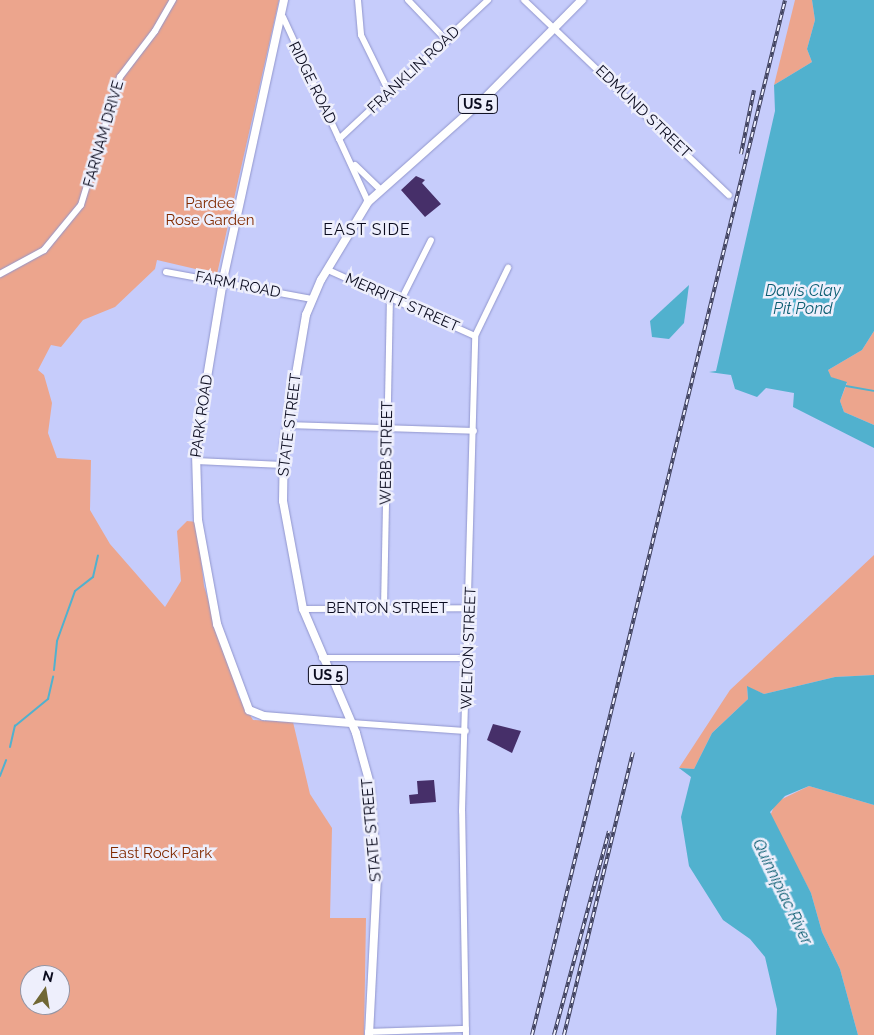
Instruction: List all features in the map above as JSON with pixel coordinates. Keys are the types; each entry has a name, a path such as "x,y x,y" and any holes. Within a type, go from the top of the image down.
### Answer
{"main road":[{"name":"RIDGE ROAD","path":"283,16 284,0"},
{"name":"STATE STREET","path":"369,1033 377,859 368,774 351,724 321,658 303,610 286,524 283,465 287,425 311,299 368,202 555,31 582,0"},
{"name":"PARK ROAD","path":"283,16 223,283 196,461 199,532 211,599 249,710 264,716 351,724"}],"street":[{"name":"FARNAM DRIVE","path":"0,274 44,250 81,205 120,77 173,0"},
{"path":"358,0 361,36 390,94"},
{"path":"408,0 447,40"},
{"name":"FRANKLIN ROAD","path":"339,139 390,94 488,0"},
{"name":"EDMUND STREET","path":"524,0 729,195"},
{"name":"RIDGE ROAD","path":"283,16 339,139 353,163 368,202"},
{"name":"RIDGE ROAD","path":"353,163 381,190"},
{"path":"400,302 431,240"},
{"name":"WELTON STREET","path":"466,1032 462,874 469,658 475,336 508,268"},
{"name":"MERRITT STREET","path":"328,270 475,336"},
{"name":"FARM ROAD","path":"166,272 311,299"},
{"name":"WEBB STREET","path":"384,608 390,298"},
{"path":"287,425 474,431"},
{"path":"196,461 283,465"},
{"name":"BENTON STREET","path":"303,610 470,608"},
{"path":"321,658 469,658"},
{"path":"351,724 466,731"},
{"path":"369,1033 466,1032"}],"green space":[{"name":"East Rock Park","path":"0,0 279,0 217,274 157,260 155,269 115,307 83,320 61,347 51,345 38,370 44,375 52,403 48,433 57,458 91,460 90,510 110,544 165,607 181,581 177,531 187,521 197,522 204,586 239,697 253,720 293,722 310,794 332,828 330,918 366,918 364,1035 0,1035"},
{"path":"795,0 812,0 815,20 807,49 812,62 774,85"},
{"path":"874,331 874,425 844,412 840,401 847,383 830,377 828,370 862,350"},
{"path":"874,555 874,675 835,677 764,694 747,687 748,699 712,733 694,769 679,768 730,690"},
{"path":"809,786 874,805 874,1035 858,1035 840,969 822,932 811,893 770,816 776,802"}],"water":[{"name":"Davis Clay Pit Pond","path":"812,0 874,0 874,331 862,350 828,370 831,377 847,382 840,401 844,412 874,425 874,448 793,407 794,393 766,388 757,397 735,389 731,375 709,372 716,371 775,111 774,85 812,62 807,49 815,20"},
{"path":"689,285 684,323 669,339 652,337 650,321"},
{"name":"Quinnipiac River","path":"874,675 874,805 809,786 785,796 770,812 811,893 822,932 840,969 858,1035 776,1035 777,1009 765,957 750,939 723,920 689,866 681,817 691,777 679,768 694,769 712,733 748,699 747,686 764,694 835,677"}],"building":[{"path":"416,176 425,180 422,183 441,204 425,217 401,190"},
{"path":"493,724 521,731 512,753 487,740"},
{"path":"434,780 436,802 410,804 409,795 418,794 417,781"}],"waterway":[{"path":"846,386 874,391"},
{"path":"54,670 57,641 75,591 93,577 98,556"},
{"path":"10,747 15,726 48,699 53,677"},
{"path":"0,776 6,760"}],"railway":[{"path":"532,1035 785,0"},
{"path":"741,154 754,90"},
{"path":"564,1035 633,752"},
{"path":"554,1035 609,831"}],"district":[{"name":"EAST SIDE","path":"367,230"}],"park label":[{"name":"Pardee Rose Garden","path":"210,212"}]}
